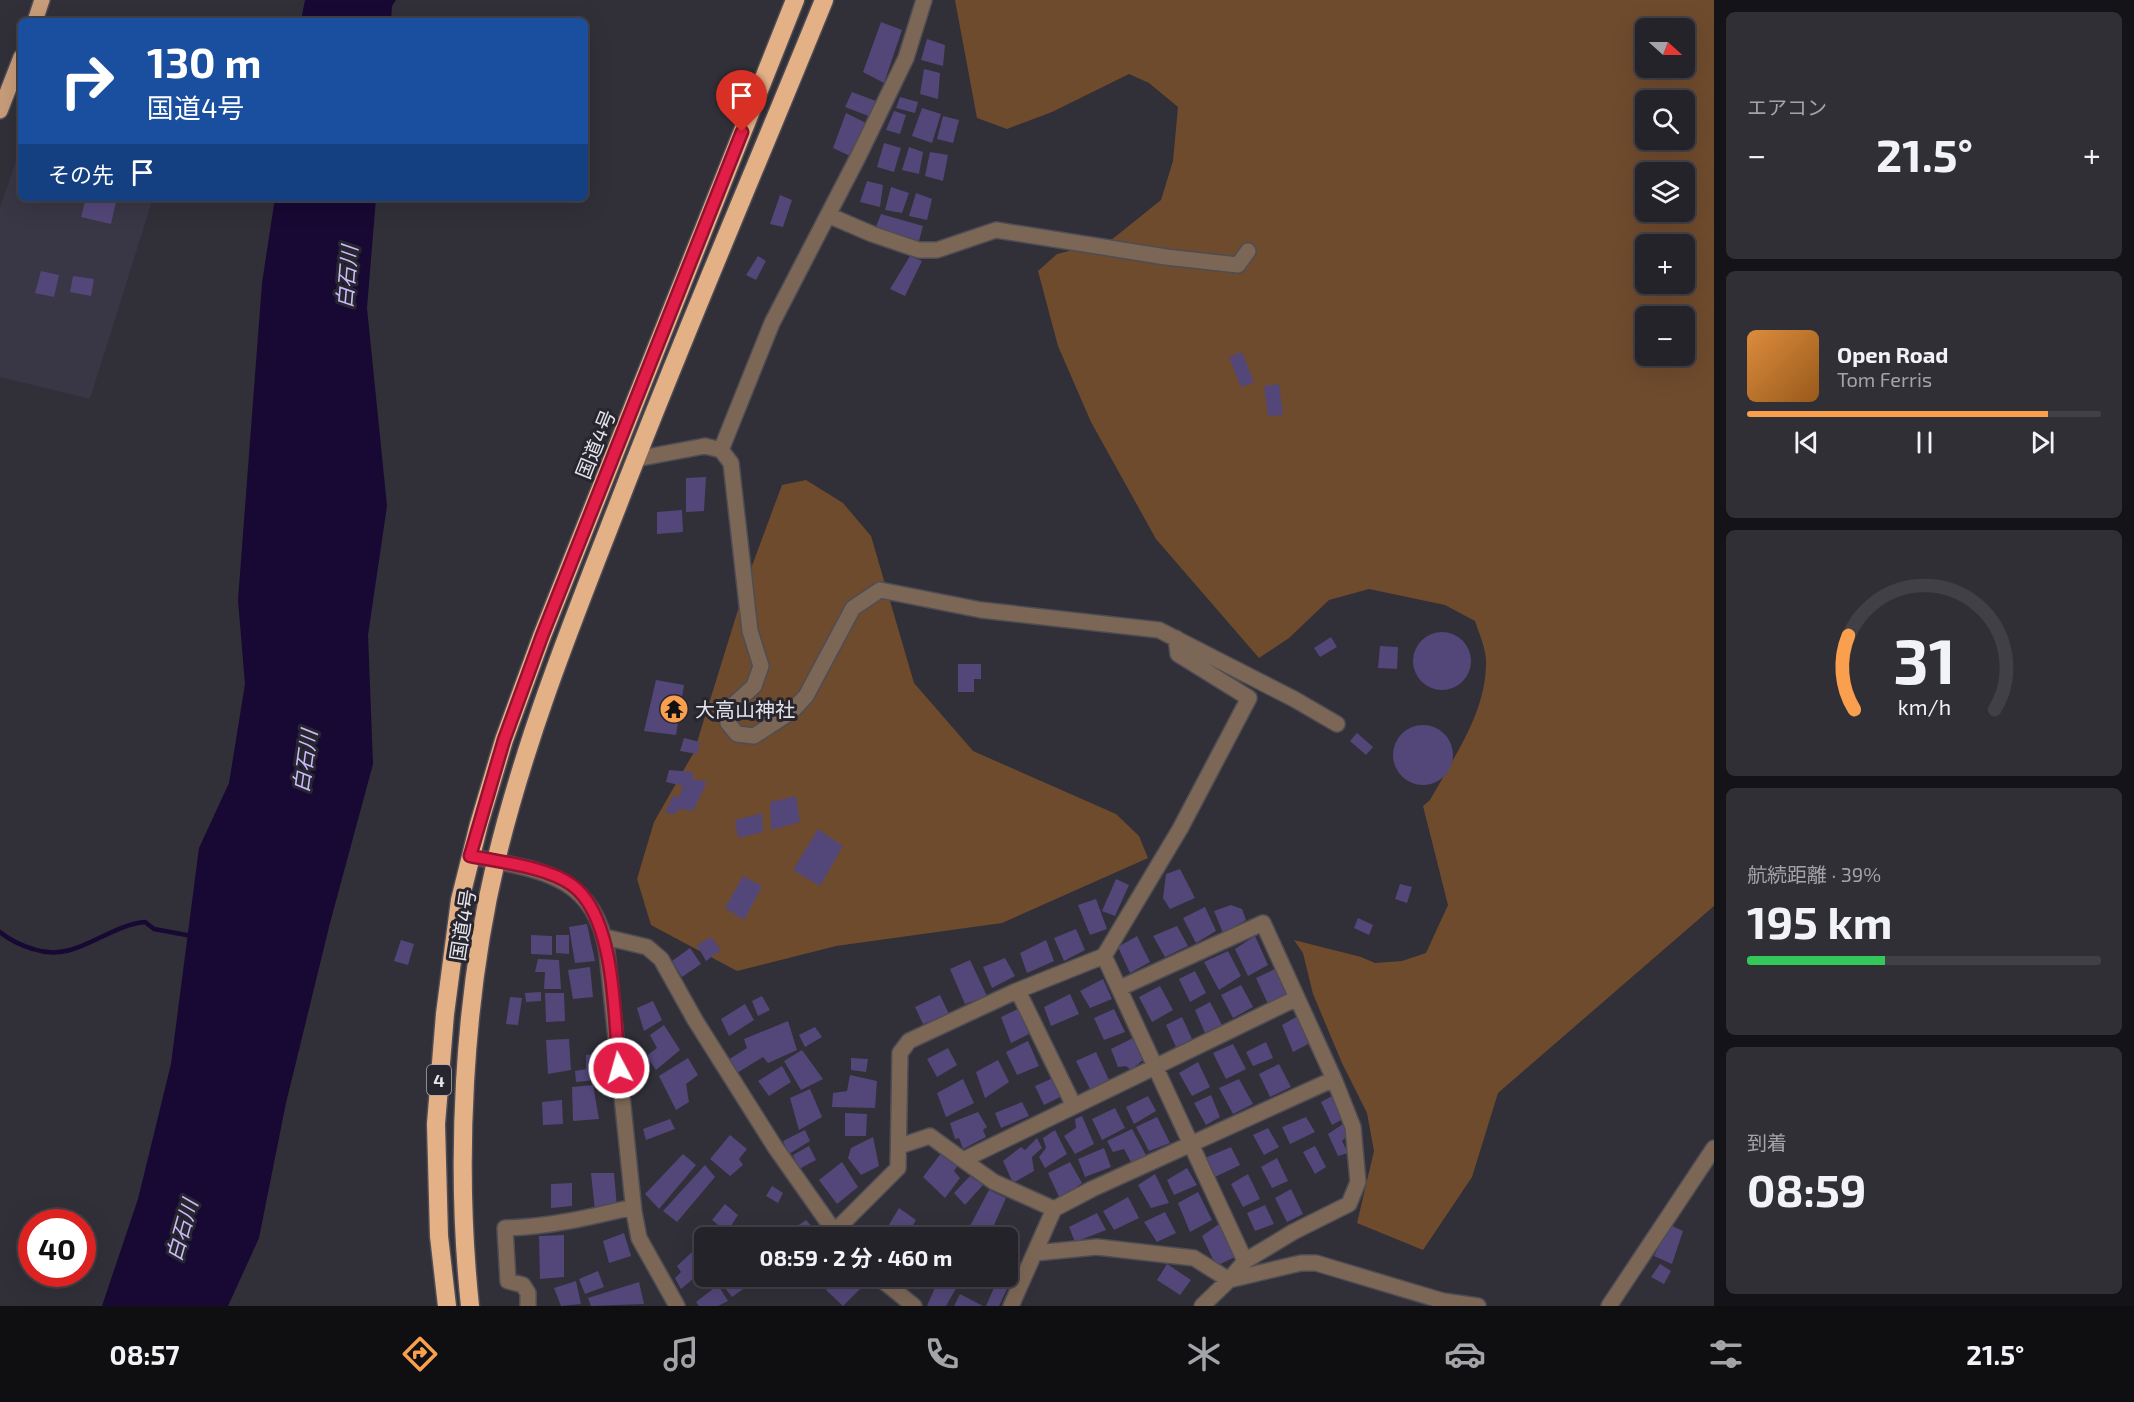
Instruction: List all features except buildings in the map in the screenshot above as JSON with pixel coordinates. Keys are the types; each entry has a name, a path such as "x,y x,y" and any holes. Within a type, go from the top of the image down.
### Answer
{"highway":[{"name":"国道4号","path":"447,1306 439,1236 436,1124 445,1014 460,900 470,856 504,740 542,636 795,0"},
{"name":"国道4号","path":"470,1306 466,1268 464,1202 466,1077 479,954 496,862 524,760 549,682 636,459 824,0"}],"main road":[{"path":"35,18 42,0"},
{"path":"0,111 18,65"}],"street":[{"path":"721,450 772,323 906,58 924,0"},
{"path":"828,215 872,234 919,250 937,250 996,230 1166,257 1238,265 1248,251"},
{"path":"636,459 705,446 721,450 731,463 750,631 761,666 754,686 731,707 728,723 737,734 754,736 791,712 806,696 853,608 880,590 981,610 1159,630 1337,724"},
{"path":"843,1227 898,1167 900,1053 909,1041 1018,991 1104,956 1180,829 1249,698 1178,654 1176,638"},
{"path":"470,856 544,872 572,885 591,906 605,937 633,1207 639,1238 677,1306"},
{"path":"1120,988 1263,922 1334,1079 1353,1127 1358,1182 1349,1204 1293,1232 1245,1261 1202,1306"},
{"path":"605,937 647,947 661,959 695,1020 775,1147 830,1227"},
{"path":"1104,956 1245,1261"},
{"path":"1018,991 1074,1106"},
{"path":"963,1160 1298,998"},
{"path":"1011,1306 1054,1209 1092,1189 1334,1079"},
{"path":"900,1146 930,1136 994,1182 1054,1209"},
{"path":"1609,1306 1714,1148"},
{"path":"528,1306 528,1293 523,1285 508,1281 506,1228 536,1227 633,1207"},
{"path":"1035,1253 1097,1247 1194,1258 1229,1280 1301,1263 1316,1263 1443,1301 1478,1306"},
{"path":"891,1287 914,1306"}],"shaded area":[{"path":"955,0 1714,0 1714,906 1498,1093 1472,1177 1423,1250 1357,1223 1374,1151 1367,1113 1342,1063 1313,994 1303,953 1294,940 1361,957 1375,963 1402,961 1426,953 1448,905 1423,806 1430,800 1459,750 1481,698 1485,680 1486,656 1475,621 1445,605 1369,589 1329,600 1289,638 1259,658 1156,539 1091,422 1058,346 1038,271 1057,254 1110,241 1161,200 1173,161 1178,107 1149,83 1129,74 1052,112 1007,129 977,118"},
{"path":"18,156 18,201 152,201 90,399 0,377 0,207"},
{"path":"806,480 843,503 871,536 914,683 973,751 1116,814 1139,836 1148,858 1002,923 836,946 737,971 651,925 637,879 654,822 694,752 750,571 782,485"}],"water":[{"path":"305,0 396,0 392,6 391,18 302,18"},
{"name":"白石川","path":"275,201 376,201 367,308 387,506 368,635 373,764 330,923 286,1103 259,1238 228,1306 102,1306 138,1199 171,1064 199,848 229,783 245,684 238,600 262,283"}],"waterway":[{"path":"0,932 20,944 48,952 63,952 77,948 116,930 145,922 154,929 192,936"}],"place":[{"name":"大高山神社","path":"674,709"}],"route":[{"path":"619,1068 605,937 591,906 572,885 544,872 470,856 504,740 542,636 742,132"}]}
